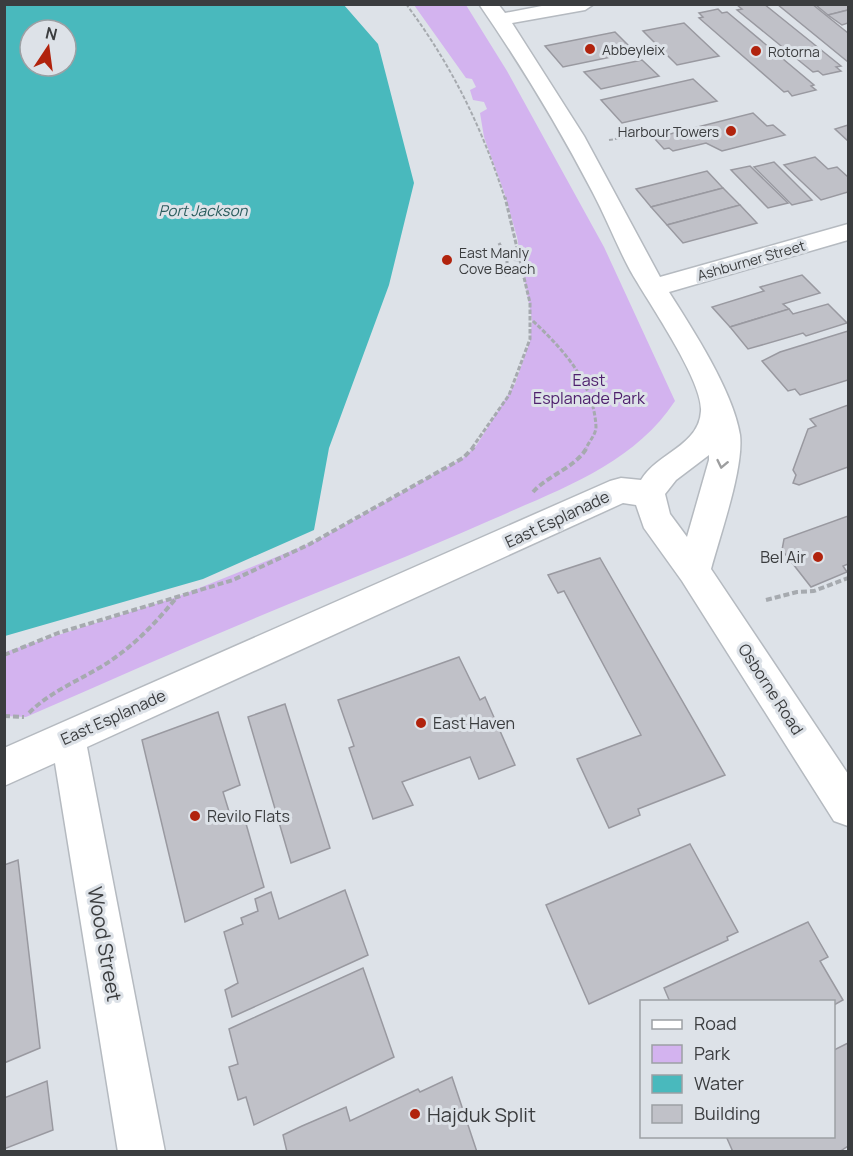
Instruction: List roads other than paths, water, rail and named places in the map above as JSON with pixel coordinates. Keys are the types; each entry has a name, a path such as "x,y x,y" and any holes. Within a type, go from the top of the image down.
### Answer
{"street":[{"path":"585,4 494,12 548,92 620,222 653,288 706,378 725,435 724,460 694,571"},
{"name":"Ashburner Street","path":"653,288 849,232"},
{"path":"649,494 654,480 701,447 713,430 716,407"},
{"name":"East Esplanade","path":"4,768 66,738 621,490 649,494"},
{"name":"Osborne Road","path":"649,494 655,519 694,571 849,807"},
{"name":"Wood Street","path":"66,738 73,761 142,1152"}],"water":[{"name":"Port Jackson","path":"5,4 344,5 378,44 414,183 389,285 329,448 314,530 203,579 5,636"}],"place":[{"name":"Abbeyleix","path":"590,49"},
{"name":"Rotorna","path":"756,51"},
{"name":"Harbour Towers","path":"731,131"},
{"name":"East Manly Cove Beach","path":"447,260"},
{"name":"Bel Air","path":"818,557"},
{"name":"East Haven","path":"421,723"},
{"name":"Revilo Flats","path":"195,816"},
{"name":"Hajduk Split","path":"415,1114"}],"park label":[{"name":"East Esplanade Park","path":"589,389"}]}
